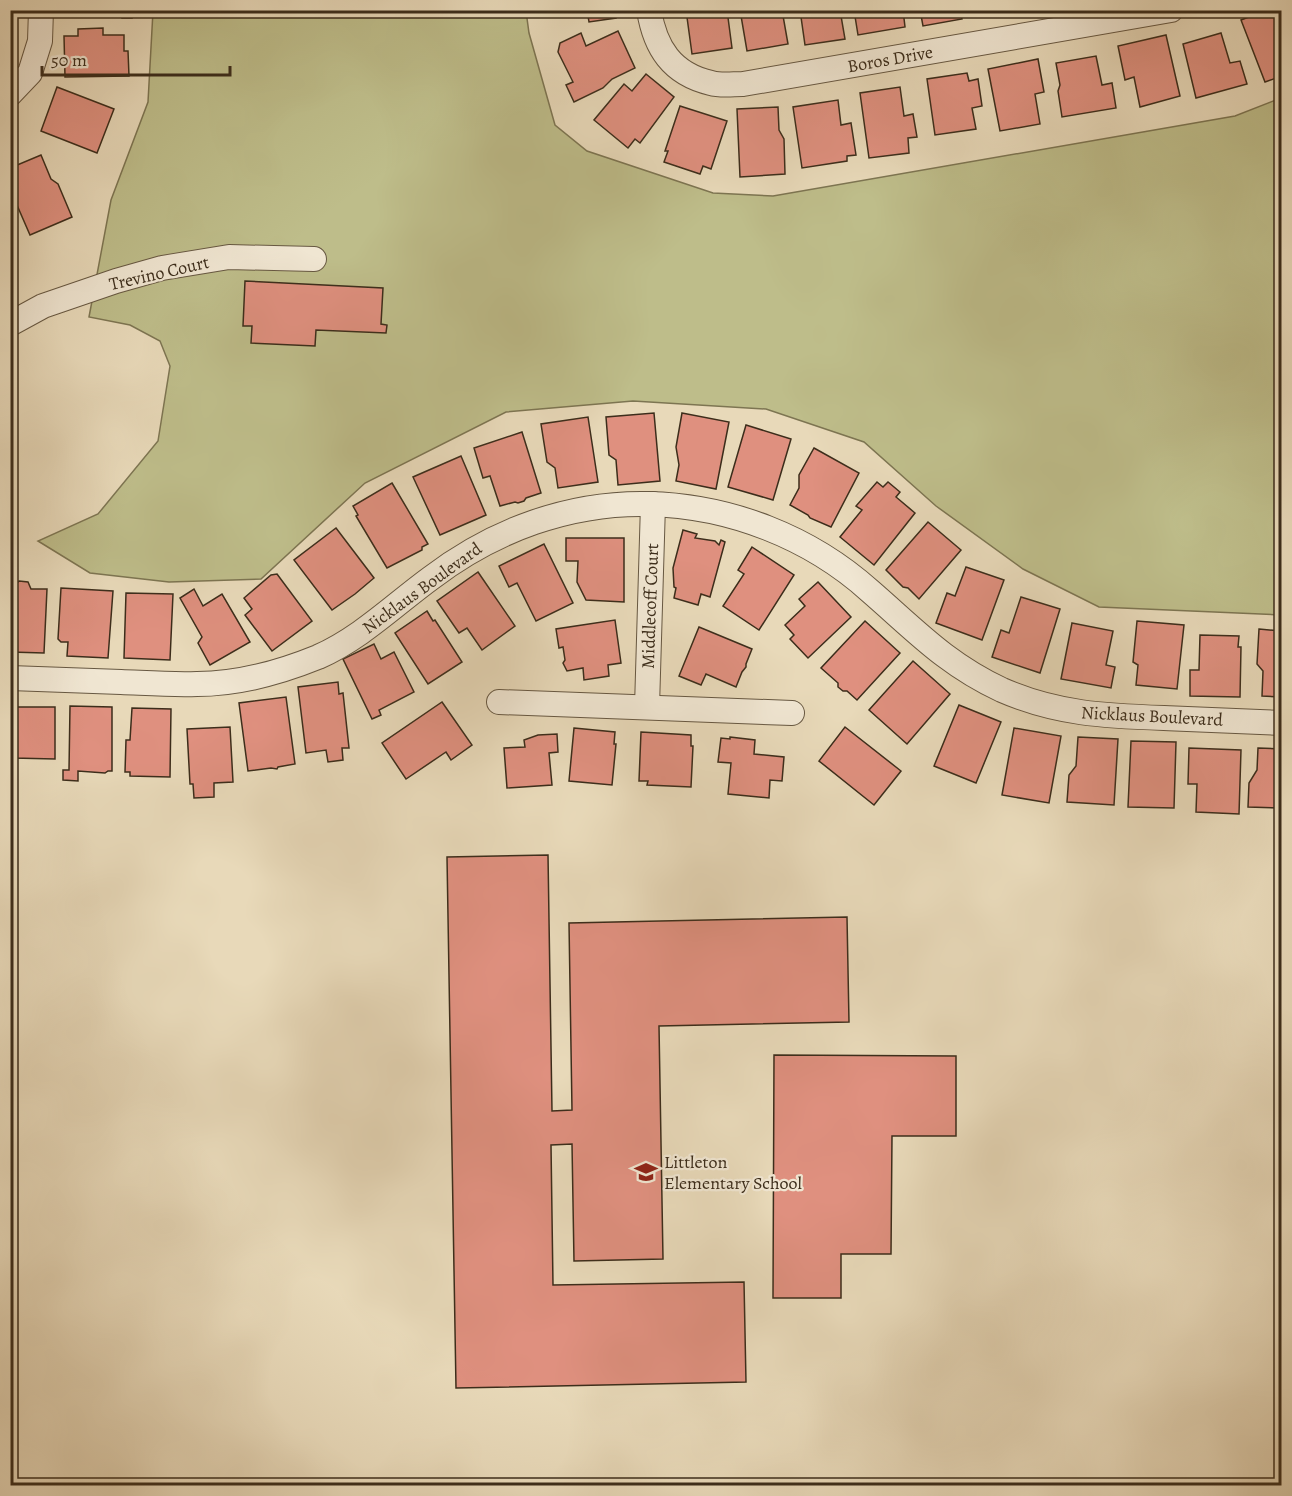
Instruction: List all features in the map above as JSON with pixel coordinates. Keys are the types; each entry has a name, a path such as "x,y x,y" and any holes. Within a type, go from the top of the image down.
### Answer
{"street":[{"path":"10,94 30,73 40,41 41,10"},
{"name":"Boros Drive","path":"649,10 651,25 663,52 685,75 713,84 743,84 1171,10"},
{"name":"Trevino Court","path":"10,324 43,306 162,268 229,257 314,259"},
{"name":"Nicklaus Boulevard","path":"10,678 200,684 232,681 273,672 321,655 347,641 458,558 518,527 585,509 619,504 653,504 736,516 793,539 842,568 869,589 917,635 972,675 1034,702 1090,715 1281,723"},
{"name":"Middlecoff Court","path":"647,707 653,504"},
{"path":"499,702 792,713"}],"shaded area":[{"path":"153,11 526,11 529,33 555,125 587,151 713,193 773,196 1235,116 1281,98 1281,615 1099,607 1023,569 936,506 864,442 766,409 633,401 506,412 365,483 261,579 169,582 90,573 38,541 98,514 158,441 170,366 160,341 130,325 89,317 111,200 148,102"}],"building":[{"path":"73,10 131,10 132,18 122,18 122,16 73,17"},
{"path":"548,10 576,10 549,15"},
{"path":"587,10 615,10 616,18 589,22"},
{"path":"686,10 727,10 732,48 692,54"},
{"path":"740,10 782,10 788,44 747,51"},
{"path":"800,10 840,10 845,39 805,45"},
{"path":"854,10 903,10 905,27 858,35"},
{"path":"920,10 960,10 962,19 923,26"},
{"path":"1267,10 1282,10 1282,76 1265,82 1241,20"},
{"path":"103,28 103,35 124,35 124,51 128,51 129,76 65,77 64,36 78,36 78,29"},
{"path":"618,31 635,68 612,79 603,88 574,102 566,85 573,82 558,52 560,43 581,33 586,46"},
{"path":"1221,33 1230,63 1240,61 1247,84 1196,98 1183,44"},
{"path":"1166,35 1180,96 1140,107 1134,77 1125,80 1118,46"},
{"path":"1096,56 1102,85 1112,83 1116,108 1062,117 1056,63"},
{"path":"1038,59 1044,92 1035,94 1040,124 1000,131 988,69"},
{"path":"967,73 969,81 978,79 982,106 972,108 976,129 935,135 927,79"},
{"path":"646,74 674,97 640,143 635,139 628,148 594,120 624,84 632,91"},
{"path":"57,87 114,109 97,153 41,131"},
{"path":"900,87 904,116 913,114 917,137 908,138 909,153 869,158 860,93"},
{"path":"838,100 841,125 851,123 856,155 847,156 847,161 802,168 793,107"},
{"path":"680,106 727,121 711,169 703,166 700,174 664,162 668,151 665,151"},
{"path":"778,107 779,130 784,139 785,174 740,177 737,109"},
{"path":"41,155 51,179 58,184 72,217 30,235 10,189 10,168"},
{"path":"245,281 383,288 381,324 387,325 386,333 316,330 315,346 251,343 252,326 243,326"},
{"path":"654,413 660,481 618,485 616,460 609,455 606,417"},
{"path":"682,413 729,422 716,489 676,481 679,465 676,447"},
{"path":"588,417 598,482 558,488 555,468 547,462 541,424"},
{"path":"746,425 791,439 773,500 728,487"},
{"path":"522,432 541,493 518,503 500,506 490,476 483,478 474,448"},
{"path":"814,448 859,473 831,527 810,518 790,505 799,488 799,475"},
{"path":"461,456 486,515 440,535 413,477"},
{"path":"877,482 883,487 888,482 900,492 896,497 915,513 874,565 840,537 862,510 856,506"},
{"path":"392,483 428,544 422,547 422,550 387,568 356,516 358,515 353,506"},
{"path":"928,522 961,550 919,599 886,570"},
{"path":"336,528 374,578 332,610 294,560"},
{"path":"683,530 697,534 695,538 715,541 719,545 721,540 725,542 710,597 701,594 698,605 674,598 676,588 674,587 673,568"},
{"path":"566,538 624,538 624,602 586,600 577,582 578,561 566,561"},
{"path":"544,544 573,603 536,621 517,583 509,587 499,566"},
{"path":"752,547 794,575 759,630 723,606 744,574 738,570"},
{"path":"966,567 1004,580 982,640 936,623 947,593 955,596"},
{"path":"478,572 515,626 482,650 467,628 459,633 437,601"},
{"path":"277,574 312,621 272,651 245,615 252,609 244,598 271,575"},
{"path":"19,581 28,582 31,589 47,589 44,653 10,652 10,588 15,588"},
{"path":"818,582 851,617 808,658 790,639 794,635 785,625 805,606 799,599"},
{"path":"61,588 113,591 108,658 67,656 68,642 61,642 58,639"},
{"path":"194,589 203,606 222,594 250,642 210,665 198,643 202,637 180,598"},
{"path":"126,593 173,594 170,660 124,658"},
{"path":"1021,597 1060,609 1040,673 992,657 1001,630 1009,633"},
{"path":"427,611 462,662 428,684 395,633"},
{"path":"615,620 621,663 608,665 609,676 584,680 583,668 567,671 563,663 565,660 563,647 559,648 556,629"},
{"path":"865,621 900,653 857,700 838,687 838,683 821,668"},
{"path":"1137,621 1184,625 1177,689 1136,685 1138,665 1133,662"},
{"path":"1072,623 1113,631 1106,665 1115,667 1111,688 1061,679"},
{"path":"699,627 752,649 736,687 706,674 701,685 679,676"},
{"path":"1259,629 1282,631 1282,697 1262,696 1263,671 1257,664"},
{"path":"1200,635 1239,636 1238,647 1241,647 1240,697 1190,696 1190,670 1199,670"},
{"path":"374,644 381,659 394,652 414,692 379,710 381,715 372,719 343,659"},
{"path":"913,661 950,694 907,744 869,710"},
{"path":"338,682 339,694 343,693 349,748 342,748 343,760 328,762 326,750 306,753 298,687"},
{"path":"286,697 295,764 277,769 248,771 239,703"},
{"path":"442,702 472,745 451,760 446,752 406,779 382,743"},
{"path":"959,705 1001,722 976,783 934,766"},
{"path":"70,706 112,707 112,771 105,773 78,771 78,781 63,780 63,770 69,770"},
{"path":"14,707 55,707 55,759 13,758"},
{"path":"132,708 171,709 170,777 130,776 130,772 125,772 126,740 130,740"},
{"path":"230,727 233,782 214,783 214,797 194,798 193,784 190,784 187,729"},
{"path":"845,727 901,771 874,805 819,761"},
{"path":"574,728 615,732 612,785 569,781"},
{"path":"1014,728 1061,736 1049,803 1002,795"},
{"path":"641,732 691,735 691,746 693,746 691,787 647,785 648,781 639,781"},
{"path":"557,734 558,752 549,753 552,785 507,788 504,748 525,747 524,740 538,735"},
{"path":"730,737 755,740 754,754 784,757 782,781 770,780 769,798 728,794 731,763 718,762 721,738 730,739"},
{"path":"1078,737 1118,739 1114,805 1067,802 1069,775 1076,766"},
{"path":"1131,741 1176,742 1174,808 1128,807"},
{"path":"1189,748 1241,750 1239,814 1196,812 1197,784 1188,784"},
{"path":"1258,748 1282,749 1282,808 1248,807 1249,783 1257,770"},
{"path":"548,855 552,1111 572,1110 569,923 847,917 849,1022 659,1026 663,1259 574,1261 572,1144 551,1145 553,1285 744,1282 746,1382 456,1388 447,857"},
{"path":"774,1055 956,1056 956,1136 892,1136 891,1254 841,1254 841,1298 773,1298"}],"place":[{"name":"Littleton Elementary School","path":"646,1172"}]}
